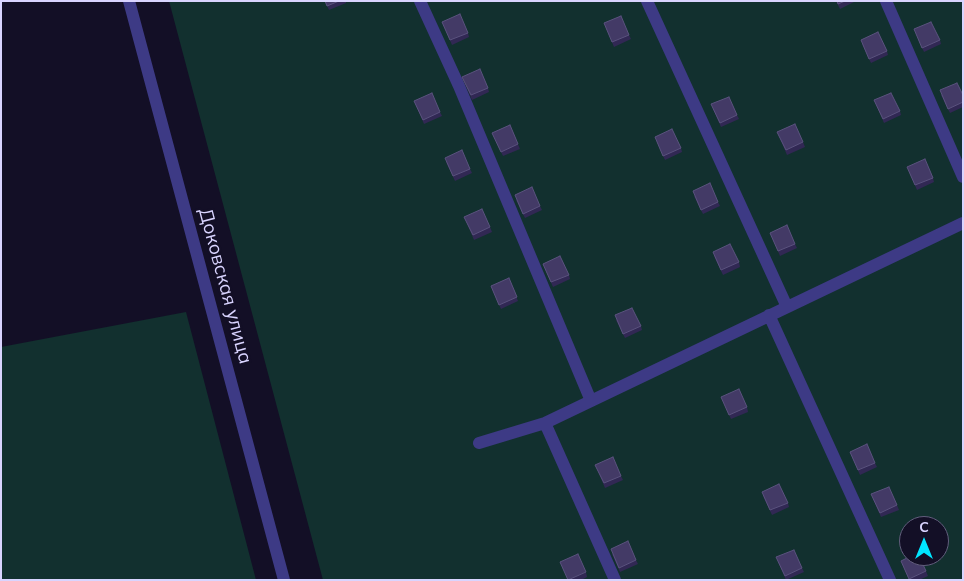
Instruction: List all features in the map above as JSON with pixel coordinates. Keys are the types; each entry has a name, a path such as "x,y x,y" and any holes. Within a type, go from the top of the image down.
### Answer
{"street":[{"name":"Доковская улица","path":"129,1 284,580"},
{"path":"420,1 460,86 591,401"},
{"path":"647,1 787,307"},
{"path":"886,1 963,177"},
{"path":"479,443 545,423 963,224"},
{"path":"769,315 890,580"},
{"path":"545,423 615,580"}],"green space":[{"path":"169,1 963,1 963,580 323,580"},
{"path":"186,312 256,580 1,580 1,347"}],"building":[{"path":"325,1 339,1 327,6"},
{"path":"460,14 468,33 450,40 442,22"},
{"path":"621,16 629,35 612,42 604,23"},
{"path":"931,22 940,40 922,48 914,29"},
{"path":"878,32 887,51 869,59 861,40"},
{"path":"480,69 488,88 471,95 462,77"},
{"path":"957,83 963,95 963,102 948,109 940,90"},
{"path":"432,93 440,112 423,120 414,101"},
{"path":"891,93 900,111 883,119 874,100"},
{"path":"729,97 737,115 720,123 711,104"},
{"path":"795,124 803,142 786,150 777,132"},
{"path":"510,125 518,144 501,152 492,133"},
{"path":"672,129 681,148 663,156 655,137"},
{"path":"462,150 470,169 453,176 445,158"},
{"path":"925,159 933,178 915,185 907,167"},
{"path":"710,183 718,202 701,210 693,191"},
{"path":"532,187 540,206 523,214 515,195"},
{"path":"482,209 490,227 473,235 464,217"},
{"path":"787,225 795,244 778,251 770,233"},
{"path":"730,244 739,262 721,270 713,252"},
{"path":"560,256 569,275 551,282 543,264"},
{"path":"509,278 517,297 499,305 491,286"},
{"path":"632,308 641,326 623,334 615,315"},
{"path":"739,389 747,407 729,415 721,397"},
{"path":"867,444 875,463 858,470 850,452"},
{"path":"613,457 621,476 604,483 595,465"},
{"path":"779,484 788,503 770,510 762,492"},
{"path":"889,487 897,505 880,513 871,494"},
{"path":"628,541 636,560 619,568 611,549"},
{"path":"794,550 802,568 785,576 776,557"},
{"path":"578,554 586,572 568,580 560,562"},
{"path":"903,566 924,566 926,571 909,579"}]}
